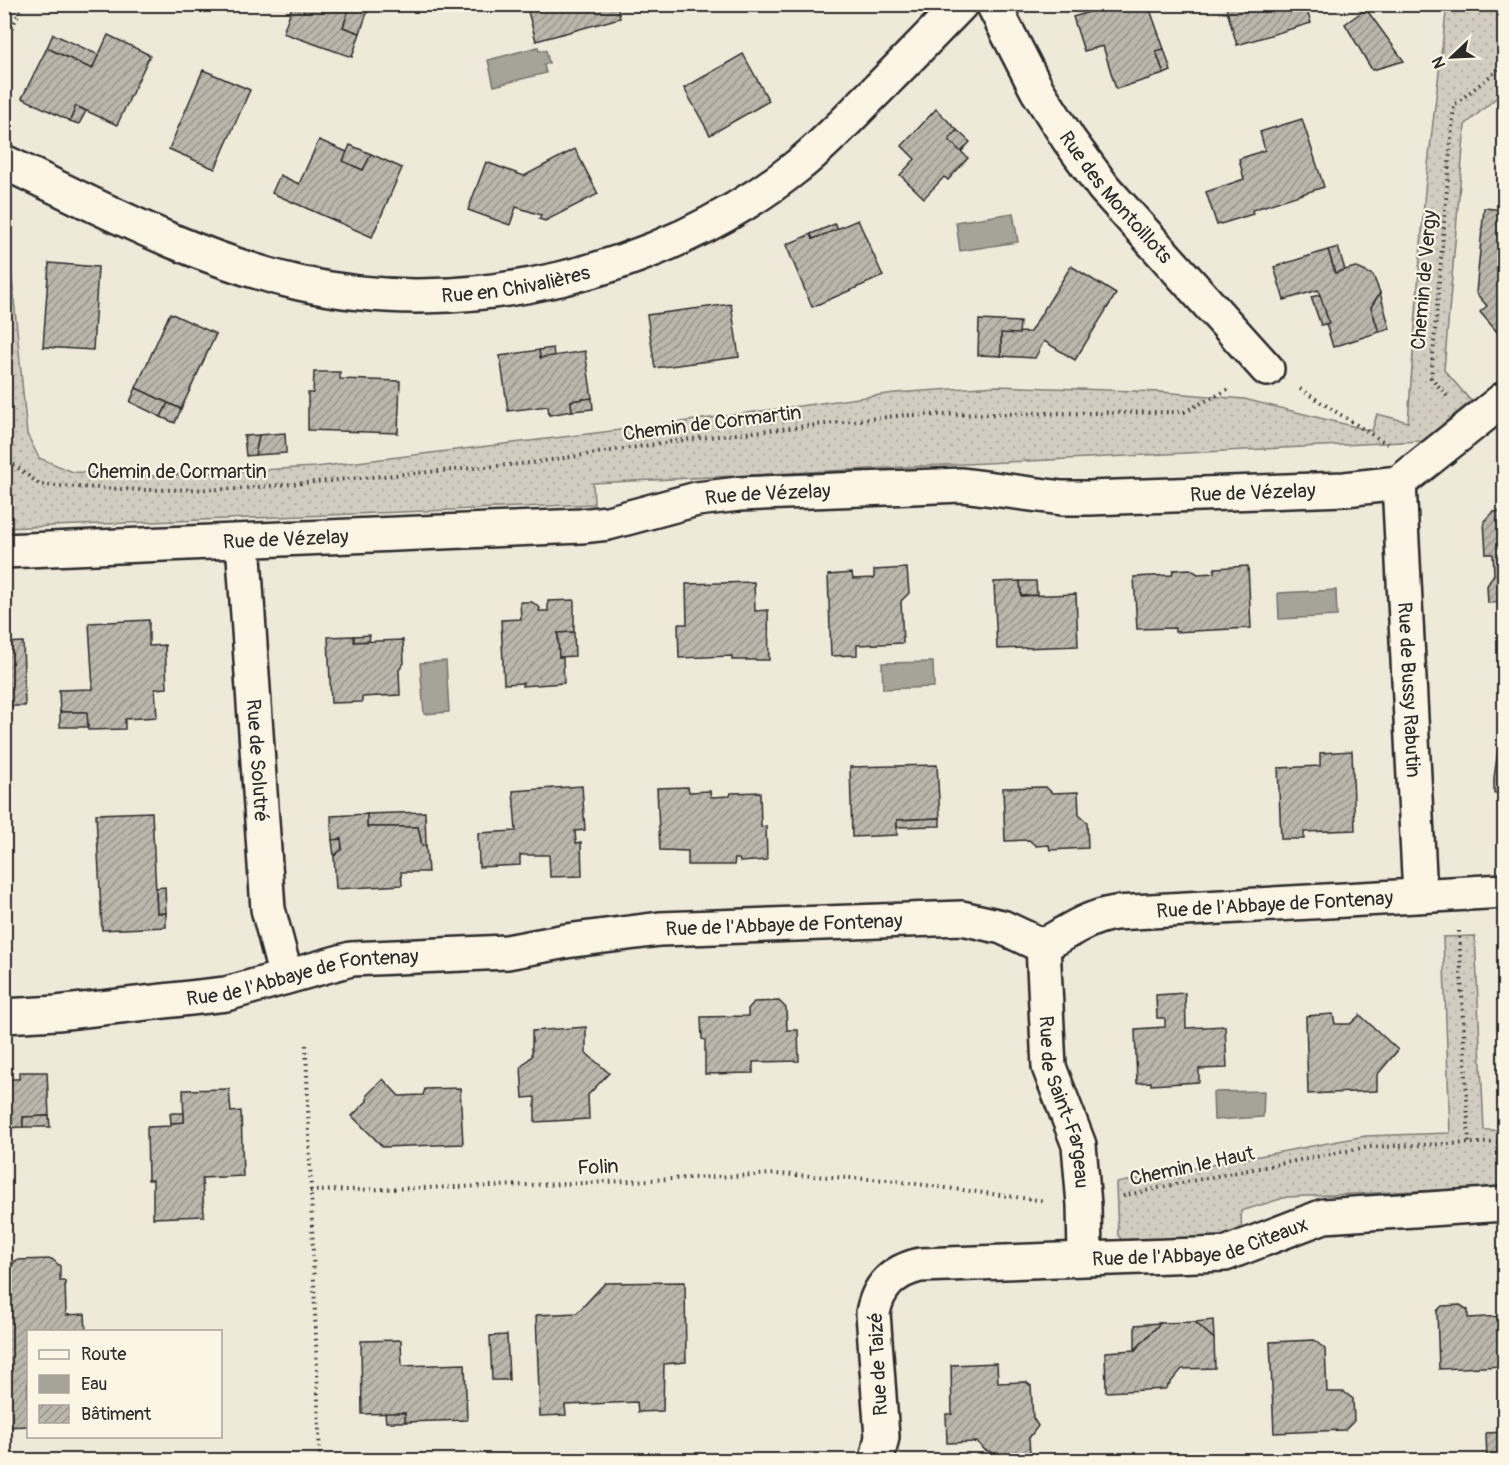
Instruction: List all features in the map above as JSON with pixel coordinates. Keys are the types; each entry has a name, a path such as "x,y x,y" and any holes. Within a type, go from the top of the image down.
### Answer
{"street":[{"name":"Rue en Chivalières","path":"4,162 185,247 299,283 352,292 406,296 445,295 510,288 555,279 624,260 726,214 794,169 825,143 961,4"},
{"name":"Rue des Montoillots","path":"993,4 1037,90 1069,140 1104,188 1267,369"},
{"path":"1400,468 1504,399"},
{"name":"Rue de Vézelay","path":"4,551 593,525 697,499 739,494 962,485 1062,498 1345,489 1400,468"},
{"name":"Rue de Bussy Rabutin","path":"1400,468 1419,895"},
{"name":"Rue de Solutré","path":"243,542 268,909 286,977"},
{"name":"Rue de l'Abbaye de Fontenay","path":"4,1016 57,1013 226,994 351,959 507,952 566,941 660,929 962,918 1002,927 1043,946 1099,915 1115,913 1504,891"},
{"name":"Rue de Saint-Fargeau","path":"1043,946 1049,1067 1079,1145 1084,1205 1085,1258"},
{"name":"Rue de l'Abbaye de Citeaux","path":"896,1274 920,1265 1225,1254 1324,1216 1504,1204"},
{"name":"Rue de Taizé","path":"877,1461 882,1437 873,1313 880,1291 896,1274"}],"path":[{"path":"4,44 23,4"},
{"name":"Chemin de Vergy","path":"1452,400 1431,378 1454,105 1504,65"},
{"path":"1267,369 1400,468"},
{"name":"Chemin de Cormartin","path":"4,457 40,485 142,490 235,489 531,463 683,440 905,415 1184,412 1267,369"},
{"path":"1457,894 1469,1143"},
{"path":"306,1046 320,1461"},
{"name":"Chemin le Haut","path":"887,1180 1084,1205 1176,1184 1367,1147 1504,1142"},
{"name":"Folin","path":"310,1191 555,1184 775,1174 887,1180"}],"shaded area":[{"path":"1447,5 1504,5 1504,91 1465,125 1444,370 1471,401 1422,441 593,483 594,504 5,528 5,206 27,434 39,458 73,472 154,476 316,467 637,428 895,393 996,386 1161,392 1244,399 1372,431 1377,414 1408,422 1425,190"},
{"path":"1475,936 1484,1130 1504,1130 1504,1187 1287,1197 1241,1211 1242,1245 1125,1245 1118,1235 1116,1183 1365,1136 1450,1133 1443,937"}],"water":[{"path":"538,47 539,51 546,50 549,63 544,65 546,73 494,86 488,60"},
{"path":"1013,213 1018,242 960,251 956,222"},
{"path":"1336,590 1337,616 1279,619 1278,593"},
{"path":"446,661 449,712 424,714 420,663"},
{"path":"933,662 934,687 883,689 882,663"},
{"path":"1264,1091 1263,1117 1214,1120 1213,1092"}],"building":[{"path":"293,4 351,4 343,27 360,33 352,57 283,33"},
{"path":"351,4 370,4 360,33 343,27"},
{"path":"526,4 617,4 620,18 536,41"},
{"path":"1115,4 1148,4 1164,49 1156,51 1164,74 1116,89 1103,46 1084,51 1073,17"},
{"path":"1225,4 1305,4 1311,23 1237,45"},
{"path":"1366,9 1404,61 1372,70 1345,24"},
{"path":"53,34 99,55 92,69 47,48"},
{"path":"108,35 150,55 117,125 76,106 70,121 22,98 47,48 92,69"},
{"path":"1164,49 1171,71 1164,74 1156,51"},
{"path":"743,54 769,101 710,135 684,88"},
{"path":"203,70 250,90 215,169 169,149"},
{"path":"76,106 86,111 79,124 70,121"},
{"path":"936,109 957,130 949,140 968,158 948,180 944,177 924,198 900,175 915,159 902,146"},
{"path":"1302,119 1324,187 1252,210 1253,214 1217,225 1206,192 1244,179 1239,159 1265,150 1260,132"},
{"path":"957,130 970,142 961,152 949,140"},
{"path":"319,140 347,152 343,161 363,170 371,154 402,168 372,237 272,193 280,175 299,184"},
{"path":"350,145 371,154 363,170 343,161"},
{"path":"575,149 598,194 545,221 539,219 541,215 516,207 510,225 468,210 486,162 524,176"},
{"path":"1484,208 1504,210 1504,340 1480,312 1487,306 1476,293"},
{"path":"858,220 883,276 812,307 786,245 811,234 813,239"},
{"path":"835,224 838,229 813,239 811,234"},
{"path":"1338,247 1345,270 1335,273 1328,250"},
{"path":"1328,250 1335,273 1355,267 1373,275 1380,293 1371,307 1379,332 1333,347 1326,324 1329,323 1318,290 1284,300 1274,267"},
{"path":"49,263 98,267 93,350 43,347"},
{"path":"1071,266 1116,294 1075,360 1044,341 1035,358 1001,356 1001,333 1030,332"},
{"path":"1380,293 1390,329 1379,332 1371,307"},
{"path":"1320,295 1329,323 1321,325 1311,297"},
{"path":"731,304 739,357 655,368 647,315"},
{"path":"170,313 216,334 181,409 136,388"},
{"path":"979,320 1020,322 1019,334 1001,333 1001,356 978,355"},
{"path":"553,348 554,356 540,358 539,350"},
{"path":"539,350 540,358 585,351 592,398 571,401 572,411 549,415 548,406 508,411 500,356"},
{"path":"314,372 340,372 340,379 400,381 398,433 308,430 308,393 313,393"},
{"path":"136,388 168,403 161,417 130,402"},
{"path":"592,398 593,409 572,411 571,401"},
{"path":"168,403 181,409 175,423 161,417"},
{"path":"285,433 286,453 255,455 259,435"},
{"path":"259,435 255,455 246,456 244,436"},
{"path":"1504,511 1504,602 1488,603 1487,586 1494,574 1493,554 1486,554 1484,521 1493,512"},
{"path":"1248,566 1251,628 1175,632 1175,628 1137,629 1134,577 1172,575 1173,570 1190,569 1198,574 1214,573 1215,568"},
{"path":"907,568 909,593 901,601 903,643 857,645 857,655 831,656 828,575 852,573 853,579 874,578 874,570"},
{"path":"1020,581 1036,581 1037,595 1021,596"},
{"path":"1020,581 1021,596 1076,594 1078,646 997,649 994,582"},
{"path":"754,582 755,611 768,610 769,660 732,660 732,656 679,658 678,624 687,624 686,584"},
{"path":"574,600 574,632 558,633 559,657 563,657 564,683 522,686 523,683 504,684 501,620 521,619 520,602 532,602 540,608 539,611 548,611 548,601"},
{"path":"149,620 149,646 165,645 167,688 155,689 157,717 125,719 125,729 88,730 87,712 60,712 59,690 93,689 89,623"},
{"path":"574,632 575,656 559,657 558,633"},
{"path":"370,635 369,641 354,642 354,636"},
{"path":"354,636 354,642 403,640 404,663 399,670 400,695 362,697 362,702 331,703 328,637"},
{"path":"23,642 25,706 4,706 4,643"},
{"path":"60,712 87,712 88,727 60,727"},
{"path":"1501,730 1504,730 1504,793 1494,793 1494,778"},
{"path":"1352,751 1355,830 1304,832 1304,839 1281,839 1278,768 1320,766 1320,753"},
{"path":"937,765 940,818 897,820 897,835 852,837 850,767"},
{"path":"582,786 585,830 575,831 576,843 581,842 582,876 550,877 549,855 520,855 520,865 479,867 478,833 516,831 513,791"},
{"path":"688,787 689,792 710,791 711,797 730,796 731,793 760,792 761,827 766,826 767,860 740,862 739,859 735,859 734,865 688,865 688,851 660,850 657,788"},
{"path":"1046,787 1052,793 1078,792 1079,815 1087,822 1088,848 1050,850 1049,845 1036,846 1029,840 1005,841 1003,788"},
{"path":"152,812 157,913 166,913 166,927 102,930 96,814"},
{"path":"425,812 426,846 422,846 418,827 367,827 367,814"},
{"path":"367,814 367,827 418,827 422,846 426,846 428,872 401,872 402,885 336,889 334,856 342,849 341,839 332,840 331,816"},
{"path":"940,818 940,826 897,827 897,820"},
{"path":"341,839 342,849 334,856 332,840"},
{"path":"165,887 166,913 157,913 156,888"},
{"path":"1185,993 1186,1028 1225,1026 1227,1068 1199,1069 1199,1082 1151,1085 1151,1082 1137,1083 1135,1029 1165,1027 1165,1018 1157,1018 1156,995"},
{"path":"779,1001 786,1008 787,1030 798,1030 799,1061 753,1062 753,1073 705,1074 705,1040 702,1039 701,1017 748,1016 748,1009 754,1002"},
{"path":"1333,1014 1335,1024 1350,1024 1360,1015 1398,1050 1377,1075 1377,1091 1308,1094 1306,1016"},
{"path":"586,1027 586,1053 609,1073 588,1095 589,1119 535,1122 535,1097 523,1098 521,1067 532,1056 532,1031"},
{"path":"19,1072 47,1072 49,1116 23,1117 23,1127 4,1128 4,1079 19,1079"},
{"path":"383,1079 399,1096 423,1095 425,1089 460,1088 463,1144 383,1147 352,1116 367,1101 367,1095"},
{"path":"229,1089 231,1112 241,1111 243,1176 202,1178 204,1216 153,1218 153,1180 148,1180 147,1127 171,1126 171,1123 184,1122 183,1090"},
{"path":"170,1113 184,1113 184,1122 171,1123"},
{"path":"49,1116 50,1127 23,1127 23,1117"},
{"path":"52,1259 60,1266 60,1281 65,1281 66,1315 85,1314 86,1330 27,1330 27,1426 4,1427 5,1283 10,1283 9,1268 16,1260"},
{"path":"685,1282 686,1362 664,1364 663,1411 638,1412 637,1402 565,1405 566,1415 540,1416 536,1315 577,1313 605,1283"},
{"path":"1460,1305 1468,1310 1468,1318 1504,1316 1504,1366 1439,1369 1437,1311 1442,1306"},
{"path":"1213,1320 1214,1339 1195,1322"},
{"path":"1195,1322 1214,1339 1215,1368 1182,1369 1165,1389 1106,1392 1105,1352 1135,1350 1160,1323"},
{"path":"1160,1323 1135,1350 1135,1325"},
{"path":"507,1335 509,1380 492,1380 490,1336"},
{"path":"401,1340 402,1366 465,1364 467,1420 405,1422 405,1413 362,1414 361,1341"},
{"path":"1314,1340 1325,1349 1327,1392 1344,1392 1353,1399 1354,1421 1345,1430 1274,1433 1270,1342"},
{"path":"997,1363 998,1383 1026,1382 1031,1386 1033,1418 1038,1426 1029,1438 1030,1454 991,1455 991,1452 985,1450 977,1442 947,1443 946,1414 952,1414 951,1365"},
{"path":"385,1413 405,1413 405,1422 386,1422"},
{"path":"1504,1432 1504,1460 1487,1460 1486,1433"}]}
